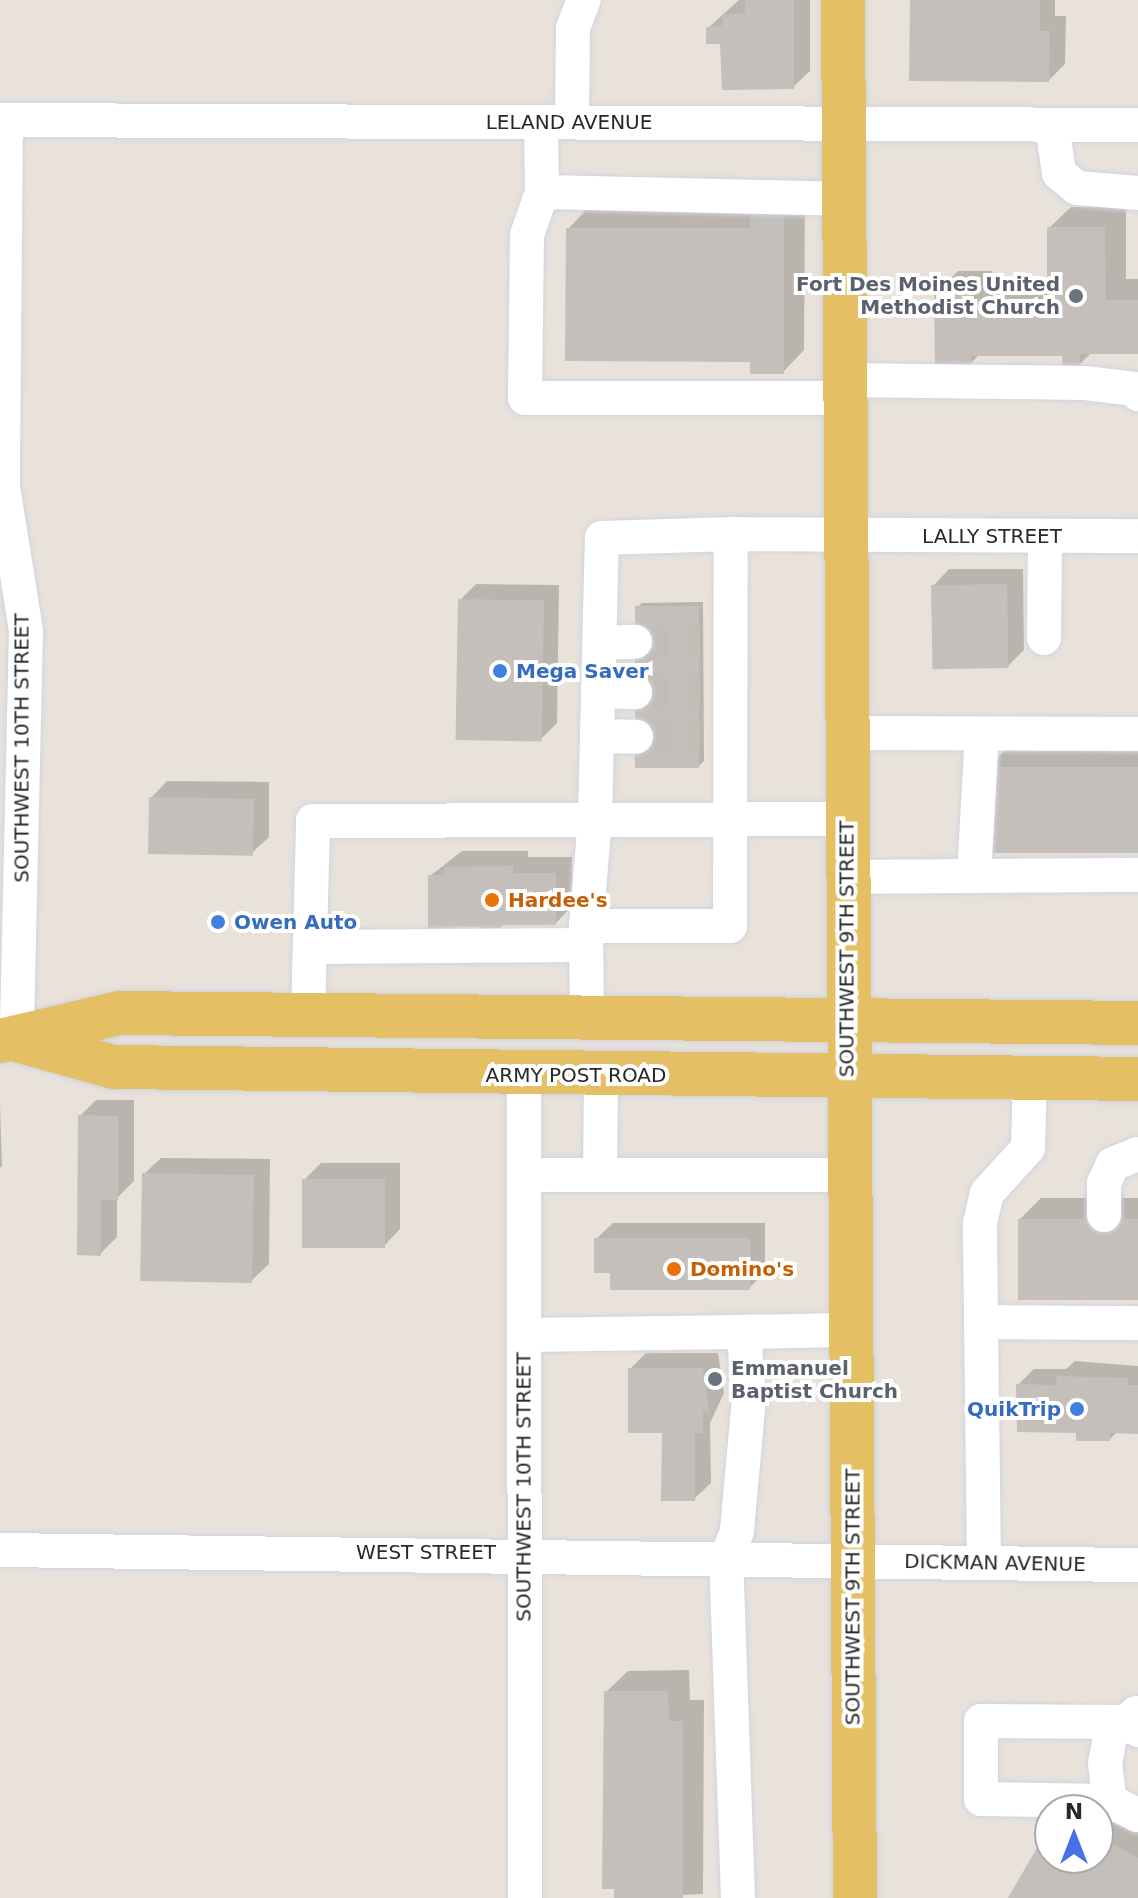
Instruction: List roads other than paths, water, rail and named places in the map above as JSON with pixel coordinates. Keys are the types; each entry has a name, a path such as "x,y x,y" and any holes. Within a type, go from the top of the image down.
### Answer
{"main road":[{"name":"SOUTHWEST 9TH STREET","path":"843,0 847,1022 855,1898"},
{"path":"9,1041 119,1013 1138,1023"},
{"name":"ARMY POST ROAD","path":"9,1041 114,1067 524,1075 1138,1079"}],"street":[{"path":"584,0 573,28 542,192 527,235 525,398 1085,383 1135,389 1138,394"},
{"name":"LELAND AVENUE","path":"3,120 1138,125"},
{"name":"SOUTHWEST 10TH STREET","path":"3,120 3,487 26,630 9,1041"},
{"path":"1052,125 1059,173 1077,188 1138,193"},
{"path":"542,192 844,199"},
{"path":"310,947 586,936 730,926 729,819 715,738 715,642 731,534"},
{"name":"LALLY STREET","path":"600,643 602,538 731,534 1138,536"},
{"path":"1044,638 1045,536"},
{"path":"587,1019 586,936 595,819 600,643 635,642"},
{"path":"598,691 635,692"},
{"path":"847,733 1138,734"},
{"path":"974,876 982,735"},
{"path":"597,736 636,737"},
{"path":"308,1016 313,821 847,819"},
{"path":"847,877 1138,875"},
{"name":"SOUTHWEST 10TH STREET","path":"524,1075 525,1898"},
{"path":"600,1175 601,1075"},
{"path":"984,1563 980,1223 987,1193 1028,1148 1030,1078"},
{"path":"1104,1215 1104,1183 1113,1164 1138,1154"},
{"path":"524,1175 849,1175"},
{"path":"981,1322 1138,1323"},
{"path":"525,1335 850,1330"},
{"path":"738,1898 726,1561 737,1530 749,1397 745,1347 752,1332"},
{"name":"WEST STREET","path":"0,1550 523,1553 726,1561 853,1562"},
{"name":"DICKMAN AVENUE","path":"853,1562 1138,1565"},
{"path":"981,1721 1134,1721 1110,1736 1107,1749 1124,1808 981,1799 981,1721"}],"tunnel":[{"path":"635,642 700,642"},
{"path":"635,692 700,692"},
{"path":"636,737 700,738"}],"place":[{"name":"Fort Des Moines United Methodist Church","path":"1076,296"},
{"name":"Mega Saver","path":"500,671"},
{"name":"Hardee's","path":"492,900"},
{"name":"Owen Auto","path":"218,922"},
{"name":"Domino's","path":"674,1269"},
{"name":"Emmanuel Baptist Church","path":"715,1379"},
{"name":"QuikTrip","path":"1077,1409"}]}
